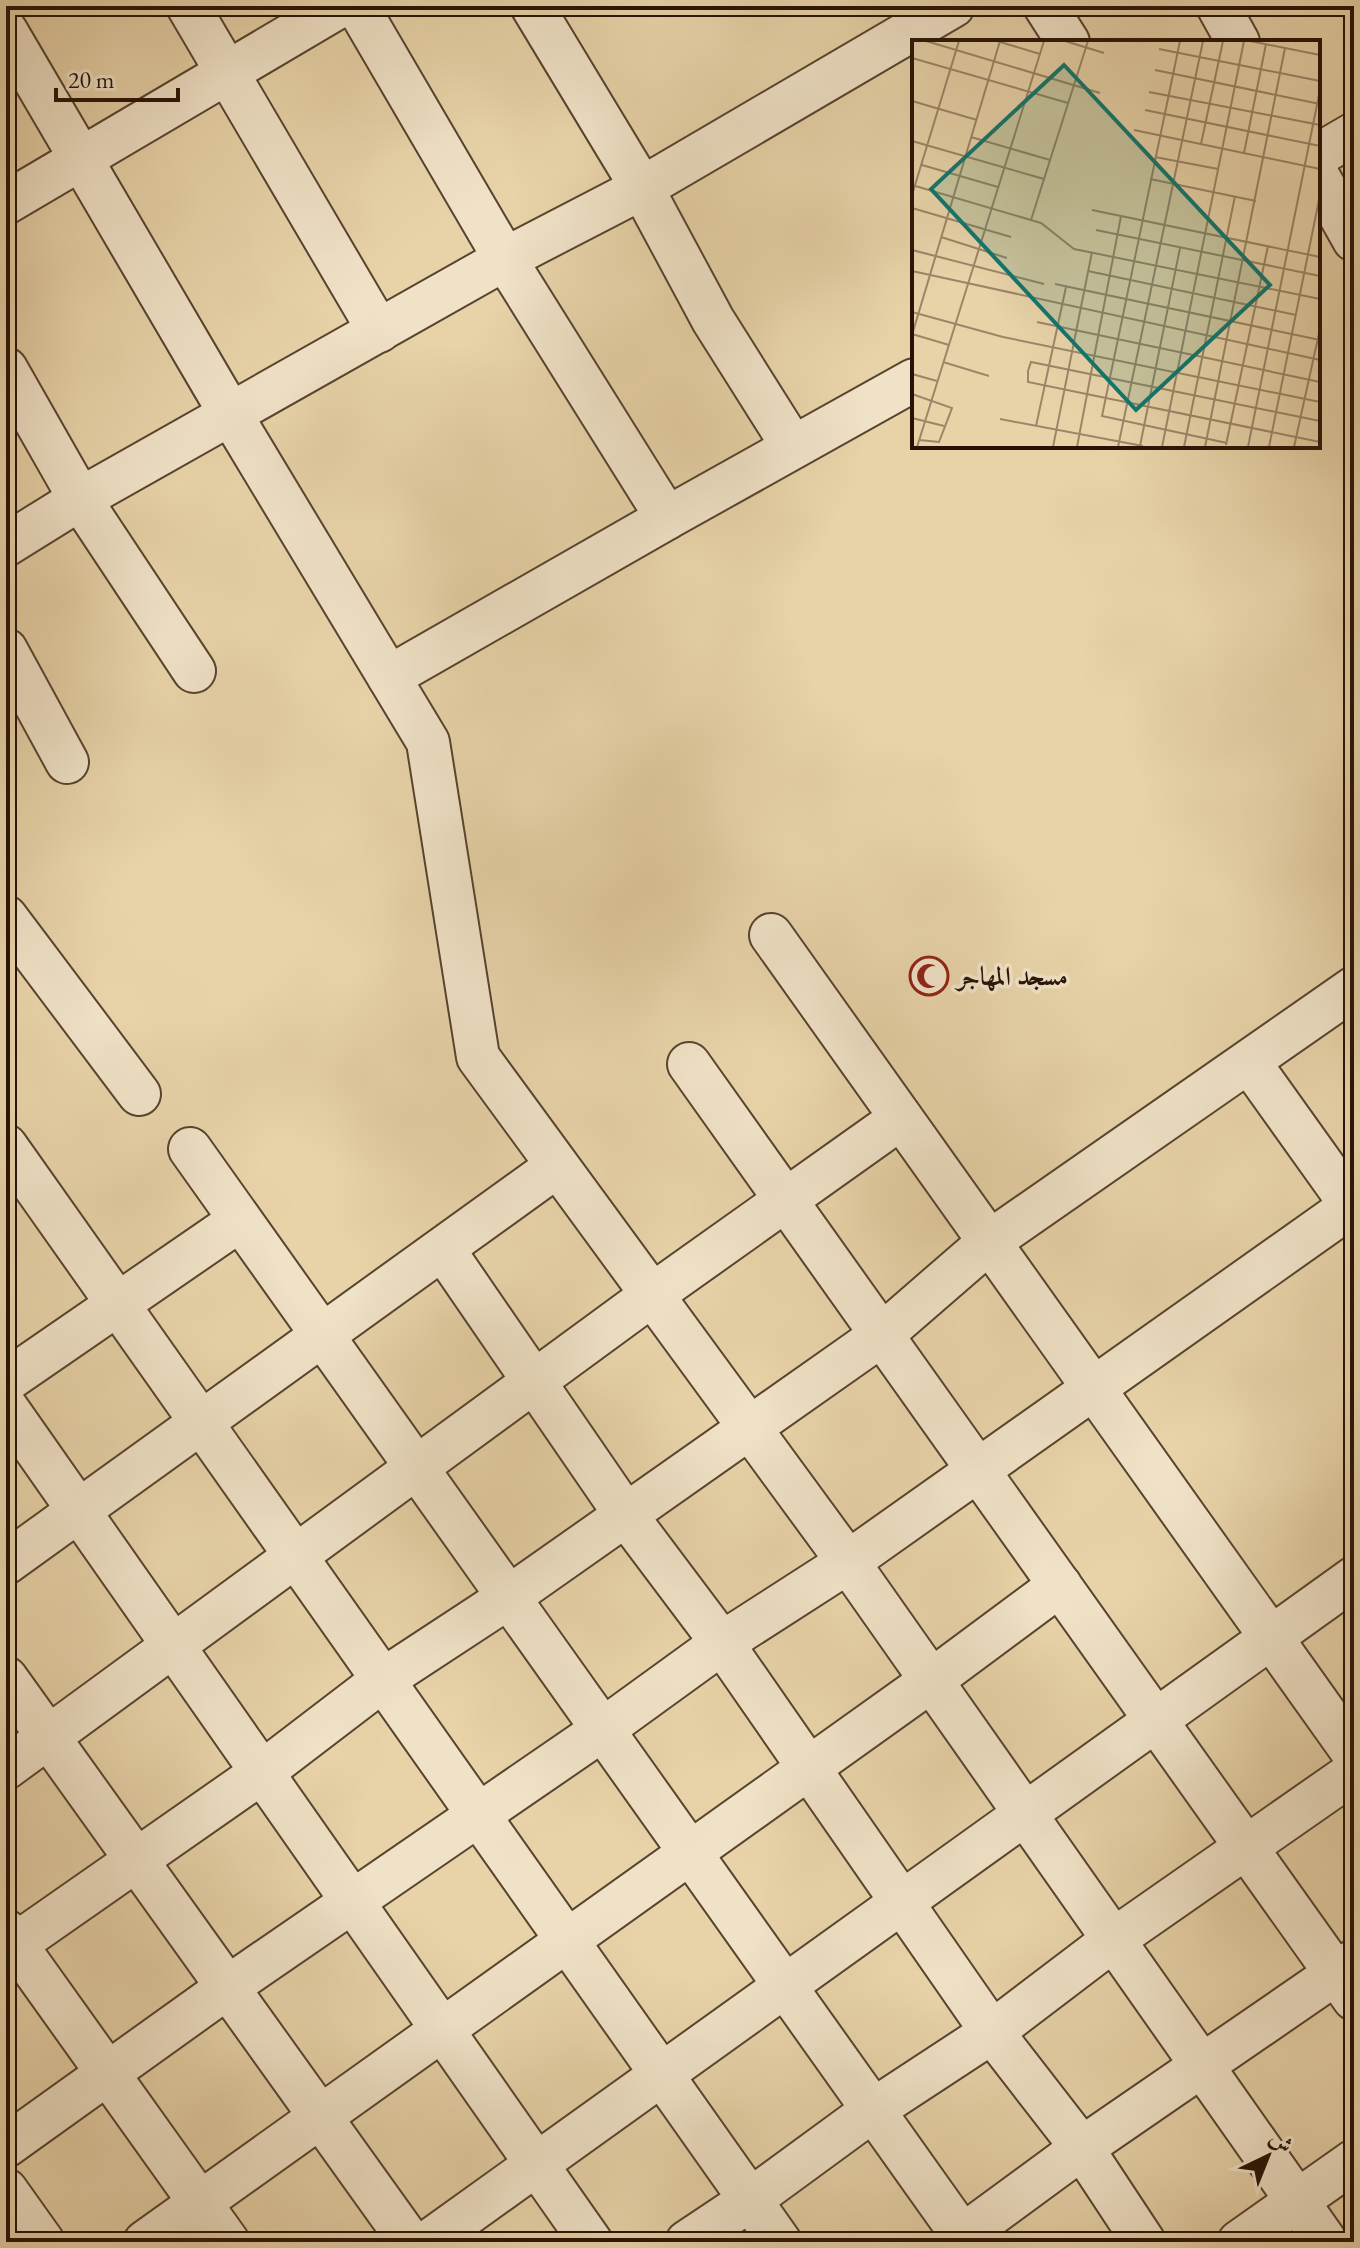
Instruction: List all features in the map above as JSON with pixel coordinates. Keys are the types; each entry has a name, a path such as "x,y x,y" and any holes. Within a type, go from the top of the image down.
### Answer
{"street":[{"path":"188,6 379,331"},
{"path":"6,203 340,6"},
{"path":"357,6 505,259 667,518"},
{"path":"532,6 642,188 713,320 793,447"},
{"path":"6,545 80,499 505,259 642,188 953,6"},
{"path":"1045,6 1067,40"},
{"path":"1218,6 1237,40"},
{"path":"6,31 231,415 428,742 478,1057 848,1562 1326,2242"},
{"path":"1320,154 1354,134"},
{"path":"1320,180 1354,240"},
{"path":"6,369 80,499 194,671"},
{"path":"389,677 912,381"},
{"path":"6,650 67,762"},
{"path":"6,917 139,1094"},
{"path":"771,935 1354,1754"},
{"path":"228,2242 9,1942 138,1861 261,1773 384,1679 509,1597 883,1334 989,1242 1354,988"},
{"path":"6,2146 228,1987 602,1730 722,1643 848,1562 1353,1206 1249,1062"},
{"path":"190,1149 873,2110 961,2240 1082,2148 1201,2065 1348,1978 1246,1847 689,1064"},
{"path":"6,1768 652,1295 901,1118"},
{"path":"6,1146 780,2242"},
{"path":"6,1563 557,1166"},
{"path":"6,1381 240,1220"},
{"path":"443,1249 625,1514 722,1643 992,2032 1082,2148 1144,2242"},
{"path":"6,1407 591,2242"},
{"path":"428,2242 1354,1578"},
{"path":"145,2242 932,1680 1060,1585"},
{"path":"6,1678 410,2242"},
{"path":"687,2242 873,2110 992,2032 1113,1940 1354,1772"},
{"path":"1239,2242 1354,2161"},
{"path":"6,2190 43,2242"}],"place":[{"name":"مسجد المهاجر","path":"929,976"}]}
